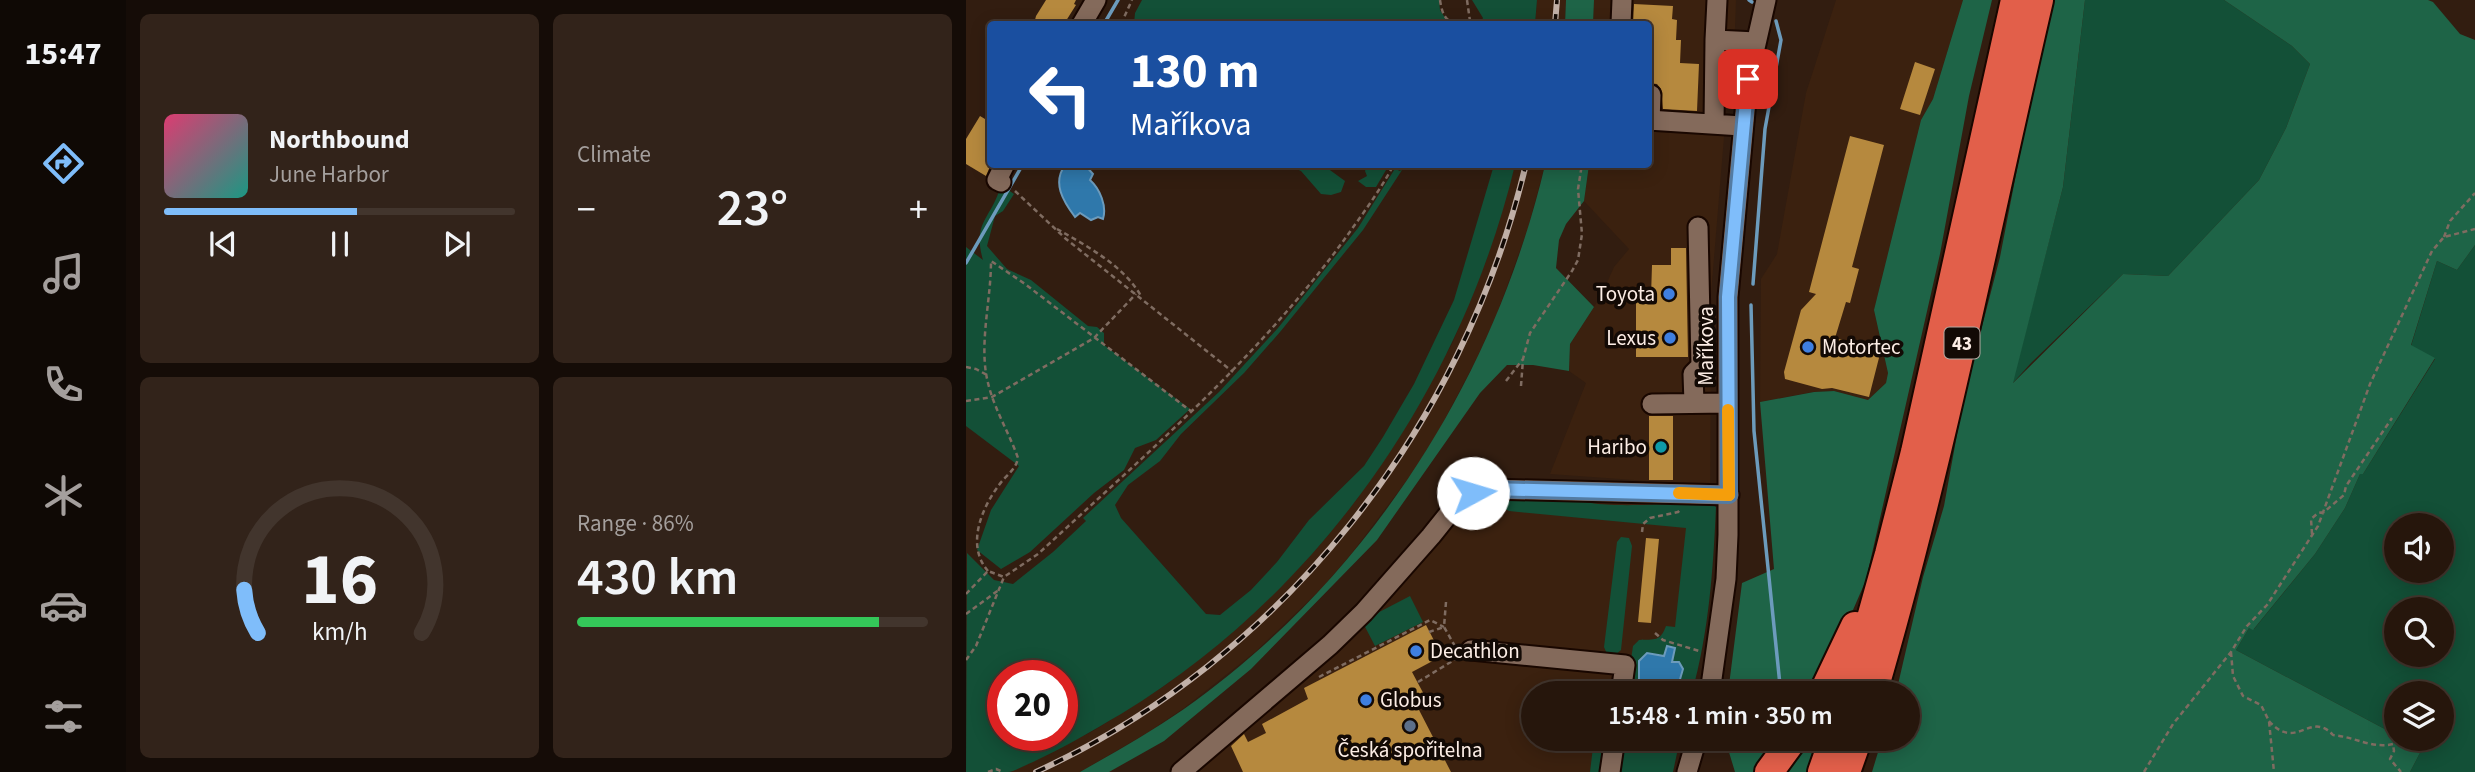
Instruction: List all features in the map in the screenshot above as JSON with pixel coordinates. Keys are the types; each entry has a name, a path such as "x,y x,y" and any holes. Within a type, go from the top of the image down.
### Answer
{"highway":[{"name":"43","path":"1853,681 1889,554 1917,439 2015,0"},
{"name":"43","path":"1876,681 1906,579 1939,448 2039,0"},
{"path":"1830,681 1889,554"},
{"path":"1769,772 1784,751"},
{"path":"1822,772 1829,751"},
{"path":"1846,772 1855,751"},
{"path":"1856,772 1858,751"}],"street":[{"path":"1084,21 1096,0"},
{"path":"1621,21 1622,0"},
{"path":"1714,124 1717,0"},
{"name":"Maříkova","path":"1712,681 1726,579 1729,495 1728,297 1742,125 1748,79 1766,0"},
{"path":"1715,40 1756,42"},
{"path":"1652,120 1742,125"},
{"path":"1694,403 1693,374 1701,366 1698,228"},
{"path":"1652,404 1728,403"},
{"path":"1181,772 1330,645 1364,612 1455,506 1473,493 1491,489 1729,495"},
{"path":"1471,650 1625,665 1623,681"},
{"path":"1610,772 1613,751"},
{"path":"1687,772 1694,751"}],"path":[{"path":"1122,21 1132,0"},
{"path":"1440,0 1445,16 1450,21"},
{"path":"1467,0 1470,21"},
{"path":"966,660 976,646 1004,577 1038,554 1233,372 1316,279 1391,168"},
{"path":"1521,386 1523,359 1530,333 1578,260 1582,234 1578,189 1581,168"},
{"path":"1007,179 1051,225 1233,372"},
{"path":"2144,772 2173,724 2231,652 2246,626 2267,604 2312,534 2324,512 2370,384 2432,251 2444,237 2451,221 2475,193"},
{"path":"1051,225 1120,271 1135,285 1143,299"},
{"path":"2444,237 2475,229"},
{"path":"1004,577 988,571 974,547 979,521 999,484 1017,465 1018,458 992,397 987,375 985,334 991,261 1192,412"},
{"path":"966,401 992,397 1094,338 1136,294"},
{"path":"1506,381 1523,359"},
{"path":"966,367 987,375"},
{"path":"2312,534 2311,519 2344,495 2346,486 2392,418"},
{"path":"1642,532 1643,524 1650,518 1678,512 1695,494"},
{"path":"966,594 988,571"},
{"path":"966,614 1000,589"},
{"path":"1418,682 1460,657 1444,626 1446,602"},
{"path":"1318,677 1430,620 1444,626"},
{"path":"1429,632 1444,626"},
{"path":"1655,633 1663,640 1705,653"},
{"path":"2231,652 2233,676 2243,696 2261,705 2278,731 2288,734 2312,726 2322,727 2333,735 2351,737 2373,745 2382,747 2393,744 2394,751 2390,759 2401,772"},
{"path":"2269,721 2274,772"},
{"path":"988,772 1001,769 1003,772"}],"shaded area":[{"path":"1537,0 1566,0 1565,21 1535,21"},
{"path":"1594,0 1736,0 1734,55 1726,113 1711,294 1710,548 1701,649 1638,641 1634,646 1629,681 1521,681 1521,751 1619,751 1618,772 1168,772 1330,636 1456,495 1591,483 1690,484 1550,474 1586,383 1569,371 1570,344 1601,296 1614,267 1629,249 1584,201 1589,168 1652,168 1652,21 1593,21"},
{"path":"1836,0 1963,0 1933,99 1921,120 1874,310 1888,373 1886,383 1868,400 1834,391 1760,402 1761,279 1777,254 1806,93"},
{"path":"1514,168 1544,168 1528,228 1497,314 1436,436 1410,476 1322,588 1255,652 1184,708 1147,733 1080,772 1011,772 1053,751 1078,751 1078,738 1167,684 1235,630 1300,567 1357,499 1452,344 1486,261"}],"green space":[{"path":"1142,0 1439,0 1440,10 1447,21 1134,21"},
{"path":"1472,0 1537,0 1535,21 1482,21 1483,18"},
{"path":"1566,0 1594,0 1593,21 1565,21"},
{"path":"1963,0 1992,0 1969,96 1940,254 1866,580 1833,656 1817,681 1730,681 1742,583 1774,569 1760,402 1834,391 1868,400 1886,383 1888,373 1874,310 1921,120 1933,99"},
{"path":"2054,0 2085,0 2063,187 2013,383 2123,274 2168,276 2259,180 2286,128 2310,64 2292,46 2224,0 2428,0 2433,2 2460,34 2475,40 2475,245 2457,270 2437,261 2411,345 2435,358 2363,474 2360,474 2345,508 2315,554 2253,630 2249,628 2236,650 2384,729 2384,751 2421,751 2410,772 1872,772 1878,751 1920,751 1920,681 1899,681 1923,577 1944,506 1964,396 2000,257 2032,92"},
{"path":"2085,0 2224,0 2292,46 2310,64 2286,128 2259,180 2168,276 2123,274 2012,384 2063,187"},
{"path":"1294,168 1327,168 1345,181 1341,192 1321,194 1301,171"},
{"path":"1366,168 1387,168 1376,187 1366,187 1358,181 1367,176"},
{"path":"1397,168 1402,170 1363,230 1280,332 1244,373 1181,434 1160,461 1128,485 1115,505 1121,518 1206,614 1220,615 1251,590 1277,562 1309,520 1364,466 1414,384 1454,300 1493,168 1514,168 1491,248 1458,328 1419,406 1372,478 1318,547 1259,609 1193,665 1121,714 1078,738 1078,660 987,660 987,751 1055,751 1008,772 966,772 967,553 994,580 1013,584 1053,552 1086,521 1083,518 1219,392 1278,328 1358,228"},
{"path":"1544,168 1589,168 1584,201 1566,224 1559,240 1556,268 1594,307 1570,344 1569,371 1533,365 1507,365 1480,393 1377,540 1251,669 1164,741 1109,772 1080,772 1184,709 1250,657 1310,600 1365,537 1414,470 1457,398 1493,323 1522,245"},
{"path":"1004,187 1014,194 1003,211 995,216 987,246 1007,269 1031,280 1088,326 1097,327 1104,333 1104,345 1190,409 1156,440 1135,448 1124,470 1094,493 1030,552 1001,569 977,550 991,510 1019,466 966,426 966,247 983,260 980,247 981,229 1000,188"},
{"path":"2475,245 2475,772 2410,772 2421,751 2454,751 2454,681 2384,681 2384,729 2236,650 2249,628 2254,629 2315,554 2345,508 2360,474 2363,474 2435,359 2411,346 2437,261 2457,270"},
{"path":"1573,497 1590,503 1616,505 1664,504 1689,498 1716,507 1709,601 1695,681 1628,681 1633,646 1639,640 1659,637 1666,626 1675,627 1686,528 1509,511 1496,504 1501,498 1558,501 1561,498"},
{"path":"1621,537 1629,538 1632,546 1621,650 1614,656 1607,654 1604,647 1617,542"},
{"path":"1410,596 1423,622 1375,646 1362,621"},
{"path":"1593,751 1606,751 1603,772 1590,772"},
{"path":"1620,751 1677,751 1673,772 1618,772"},
{"path":"1729,751 1771,751 1755,772 1735,772"},
{"path":"1799,751 1813,751 1807,772 1783,772"}],"water":[{"path":"1063,168 1088,168 1093,174 1090,180 1102,198 1103,219 1098,217 1091,220 1080,213 1075,217 1061,192"},
{"path":"1667,646 1675,648 1672,662 1679,662 1683,669 1680,681 1639,681 1639,661 1647,653 1664,656"}],"building":[{"path":"1046,0 1076,0 1076,5 1066,21 1035,21"},
{"path":"1634,4 1673,6 1672,19 1677,20 1676,40 1681,40 1680,63 1699,64 1697,111 1663,109 1661,89 1657,84 1652,83 1652,21 1633,21"},
{"path":"1915,62 1935,69 1920,115 1900,109"},
{"path":"980,116 987,120 987,168 989,168 986,176 966,164 966,139"},
{"path":"1850,136 1884,145 1852,267 1859,269 1850,303 1846,302 1835,338 1881,350 1869,397 1785,379 1784,372 1801,310 1816,294 1809,292"},
{"path":"1671,248 1686,248 1688,357 1636,357 1636,297 1651,297 1652,265 1671,265"},
{"name":"Haribo","path":"1649,416 1673,416 1673,480 1649,480"},
{"path":"1646,538 1659,539 1651,623 1638,622"},
{"name":"Globus","path":"1426,625 1442,656 1412,672 1428,702 1418,708 1451,772 1243,772 1231,746 1244,734 1248,742 1266,733 1262,724 1308,699 1304,688"}],"waterway":[{"path":"1106,21 1118,0"},
{"path":"1753,284 1765,129 1781,40 1776,21"},
{"path":"966,263 1021,168"},
{"path":"1751,305 1754,431 1780,681"}],"railway":[{"path":"1555,21 1557,0"},
{"path":"1036,772 1125,724 1208,666 1283,599 1350,524 1408,442 1458,354 1497,261 1525,168"}],"slow traffic":[{"path":"1679,493 1729,495 1728,410"}],"place":[{"name":"Toyota","path":"1669,294"},
{"name":"Lexus","path":"1670,338"},
{"name":"Motortec","path":"1808,347"},
{"name":"Haribo","path":"1661,447"},
{"name":"Decathlon","path":"1416,651"},
{"name":"Globus","path":"1366,700"},
{"name":"Česká spořitelna","path":"1410,726"}],"route":[{"path":"1473,493 1491,489 1729,495 1728,297 1748,79"}]}
